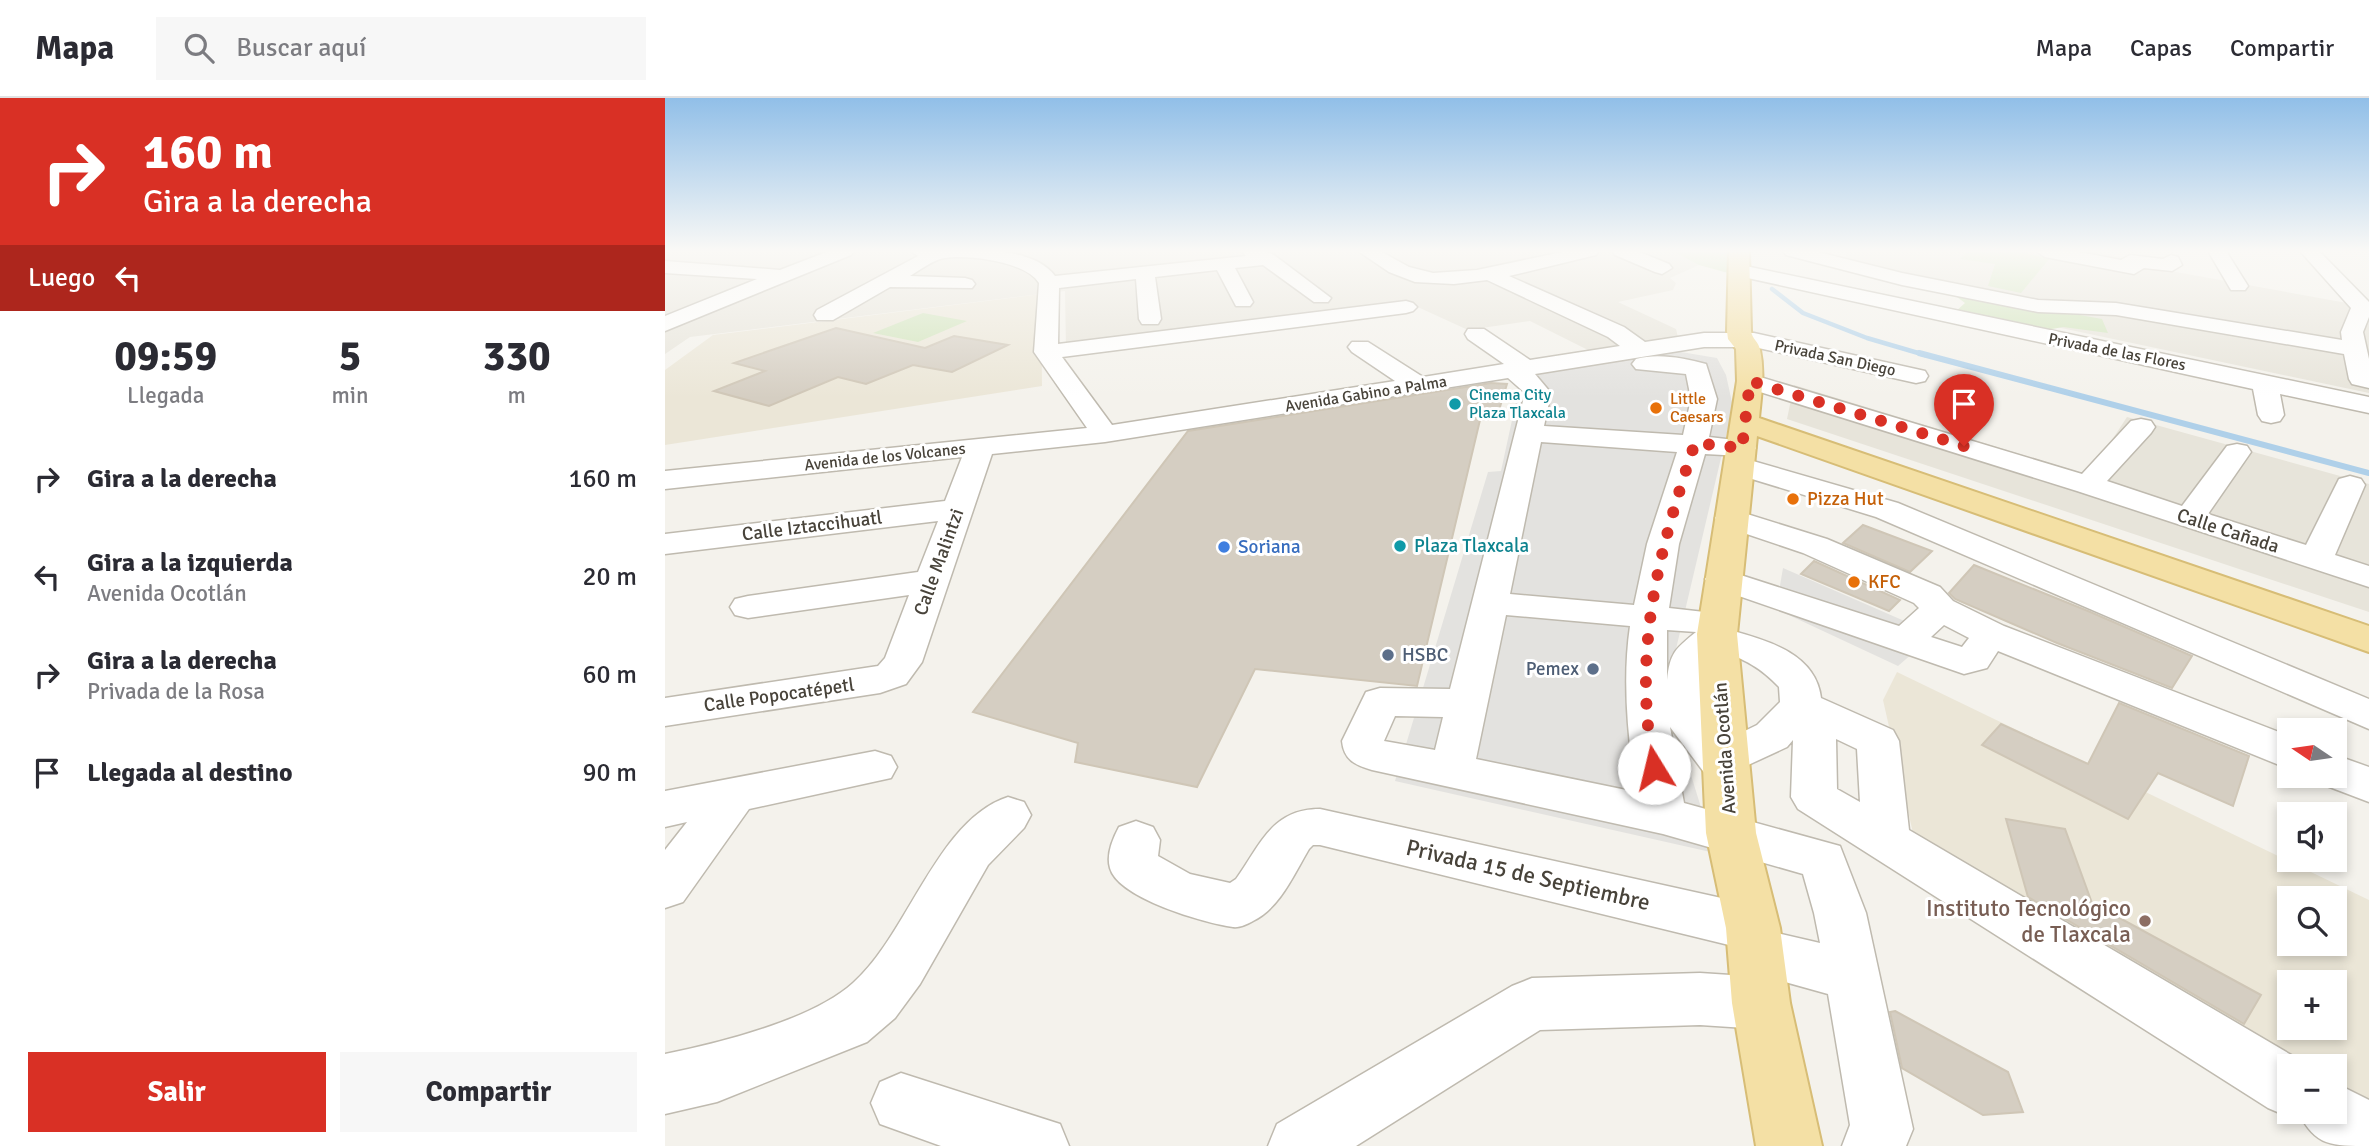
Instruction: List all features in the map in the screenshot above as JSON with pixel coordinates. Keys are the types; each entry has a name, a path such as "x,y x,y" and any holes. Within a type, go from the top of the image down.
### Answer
{"main road":[{"name":"Avenida Ocotlán","path":"1745,300 1745,383 1717,632 1731,833 1757,961 1789,1146"},
{"path":"1745,383 2369,626"},
{"path":"1745,383 2369,640"}],"street":[{"path":"665,324 713,300"},
{"path":"825,315 853,300"},
{"path":"931,305 939,300"},
{"path":"1048,300 1046,352 1105,434"},
{"path":"1147,300 1150,319"},
{"path":"1500,300 1520,312"},
{"path":"1546,300 1616,332 1640,349"},
{"name":"Privada de las Flores","path":"1891,300 2055,340 2369,405"},
{"path":"2007,300 2038,306 2116,309 2356,349"},
{"path":"2355,300 2362,307 2352,332 2365,380"},
{"path":"1046,352 1406,307"},
{"path":"1452,770 1538,393 1524,374 1476,334"},
{"path":"1565,337 1598,356"},
{"name":"Avenida Gabino a Palma","path":"1105,434 1420,386 1524,374 1598,356 1669,345 1745,383"},
{"path":"1360,346 1420,386"},
{"path":"1524,374 1587,378 1645,364 1697,369 1704,399 1695,443 1663,544 1646,648 1650,744 1664,816"},
{"name":"Privada San Diego","path":"1745,383 1916,376"},
{"path":"1695,443 1745,383 1795,482 1789,520 1794,529 1804,530 1816,526 1827,492"},
{"name":"Calle Cañada","path":"1745,383 2088,485 2369,577"},
{"path":"2265,383 2271,415"},
{"path":"2316,394 2322,424"},
{"path":"2088,485 2141,427"},
{"path":"1529,433 1695,443"},
{"name":"Avenida de los Volcanes","path":"665,480 1105,434"},
{"name":"Calle Malintzi","path":"892,675 904,662 980,447"},
{"path":"2189,518 2237,452"},
{"path":"1795,482 1887,510 1993,553 2203,643 2279,679 2369,715"},
{"path":"2316,560 2350,485"},
{"name":"Calle Iztaccihuatl","path":"665,544 959,509"},
{"path":"1731,518 1815,546 1927,595 1940,609 1991,634 2277,748"},
{"path":"1722,579 1964,661 1973,659 1991,634"},
{"path":"748,607 931,581"},
{"path":"1489,603 1650,616 1717,632 1775,660 1798,683 1808,709 1814,797 2277,1080"},
{"path":"1905,640 1940,609"},
{"name":"Calle Popocatépetl","path":"665,712 880,680 892,675"},
{"path":"1466,703 1380,702 1363,741 1364,749 1372,754 1664,816 1823,860 1840,913 1882,1129 1873,1146"},
{"path":"1725,763 1772,736 1808,709"},
{"path":"1808,709 1878,741 1886,840"},
{"path":"665,809 875,767"},
{"path":"2347,776 2369,785"},
{"path":"665,887 733,797"},
{"path":"665,1084 717,1073 846,1023 875,1000 901,967 971,851 1007,815"},
{"name":"Privada 15 de Septiembre","path":"1136,840 1133,866 1179,893 1236,906 1254,894 1292,836 1304,827 1320,827 1757,961"},
{"path":"1299,1146 1532,1004 1700,999 1757,961 1852,976"},
{"path":"901,1103 1038,1146"},
{"path":"2347,1122 2369,1135"}],"shaded area":[{"path":"665,300 992,300 690,337 665,354"},
{"path":"994,300 1041,300 1042,386 665,445 665,370 713,335"},
{"path":"1065,300 1628,300 1618,302 1676,329 1679,342 1596,354 1530,321 1468,330 1409,303 1066,349"},
{"path":"1991,300 2330,300 2369,307 2369,393 2047,325 2034,310"},
{"path":"1669,350 1717,358 1726,375 1733,407 1667,697 1715,853 1395,781 1488,472 1501,471 1522,374"},
{"path":"1794,385 2089,475 2127,417 2369,484 2369,612 1787,419"},
{"path":"1783,568 1909,623 1928,640 1898,666 1776,609"},
{"name":"Instituto Tecnológico de Tlaxcala","path":"1897,672 2277,856 2277,872 2311,872 2340,886 2277,886 2277,956 2347,956 2347,889 2369,900 2369,1146 2364,1146 2328,1124 2347,1124 2347,1054 2277,1054 2277,1060 1922,873 1883,700"}],"green space":[{"path":"1961,300 1998,300 2102,319 2108,333 2063,327 2041,331 1955,312 1965,303"},
{"path":"923,313 967,321 918,342 873,333"}],"building":[{"path":"836,328 925,348 954,336 1008,345 952,372 913,365 866,384 838,377 769,406 714,391 765,371 734,363"},
{"name":"Soriana","path":"1491,383 1507,384 1496,420 1480,420 1417,686 1255,669 1197,787 1075,762 1078,743 973,712 1188,431"},
{"path":"1863,525 1932,551 1910,572 1843,543"},
{"path":"1814,561 1900,600 1889,611 1801,574"},
{"path":"1974,565 2192,656 2172,688 2057,643 1955,599 1949,593"},
{"path":"2119,703 2249,756 2233,806 2158,773 2128,819 1982,745 2001,724 2088,764"},
{"path":"2006,819 2065,829 2092,903 2261,995 2244,1024 2028,897"},
{"path":"1895,1011 2008,1072 2023,1112 1983,1115 1902,1068 1890,1012"}],"waterway":[{"path":"1786,300 1803,313 1867,338 1925,355"},
{"path":"1919,353 2369,473"}],"place":[{"name":"Cinema City Plaza Tlaxcala","path":"1455,404"},
{"name":"Little Caesars","path":"1656,408"},
{"name":"Pizza Hut","path":"1793,499"},
{"name":"Plaza Tlaxcala","path":"1400,546"},
{"name":"Soriana","path":"1224,547"},
{"name":"KFC","path":"1854,582"},
{"name":"HSBC","path":"1388,655"},
{"name":"Pemex","path":"1593,669"},
{"name":"Instituto Tecnológico de Tlaxcala","path":"2145,921"}],"route":[{"path":"1654,768 1650,744 1646,648 1655,577 1663,544 1695,443 1742,448 1750,381 1964,446"}]}
